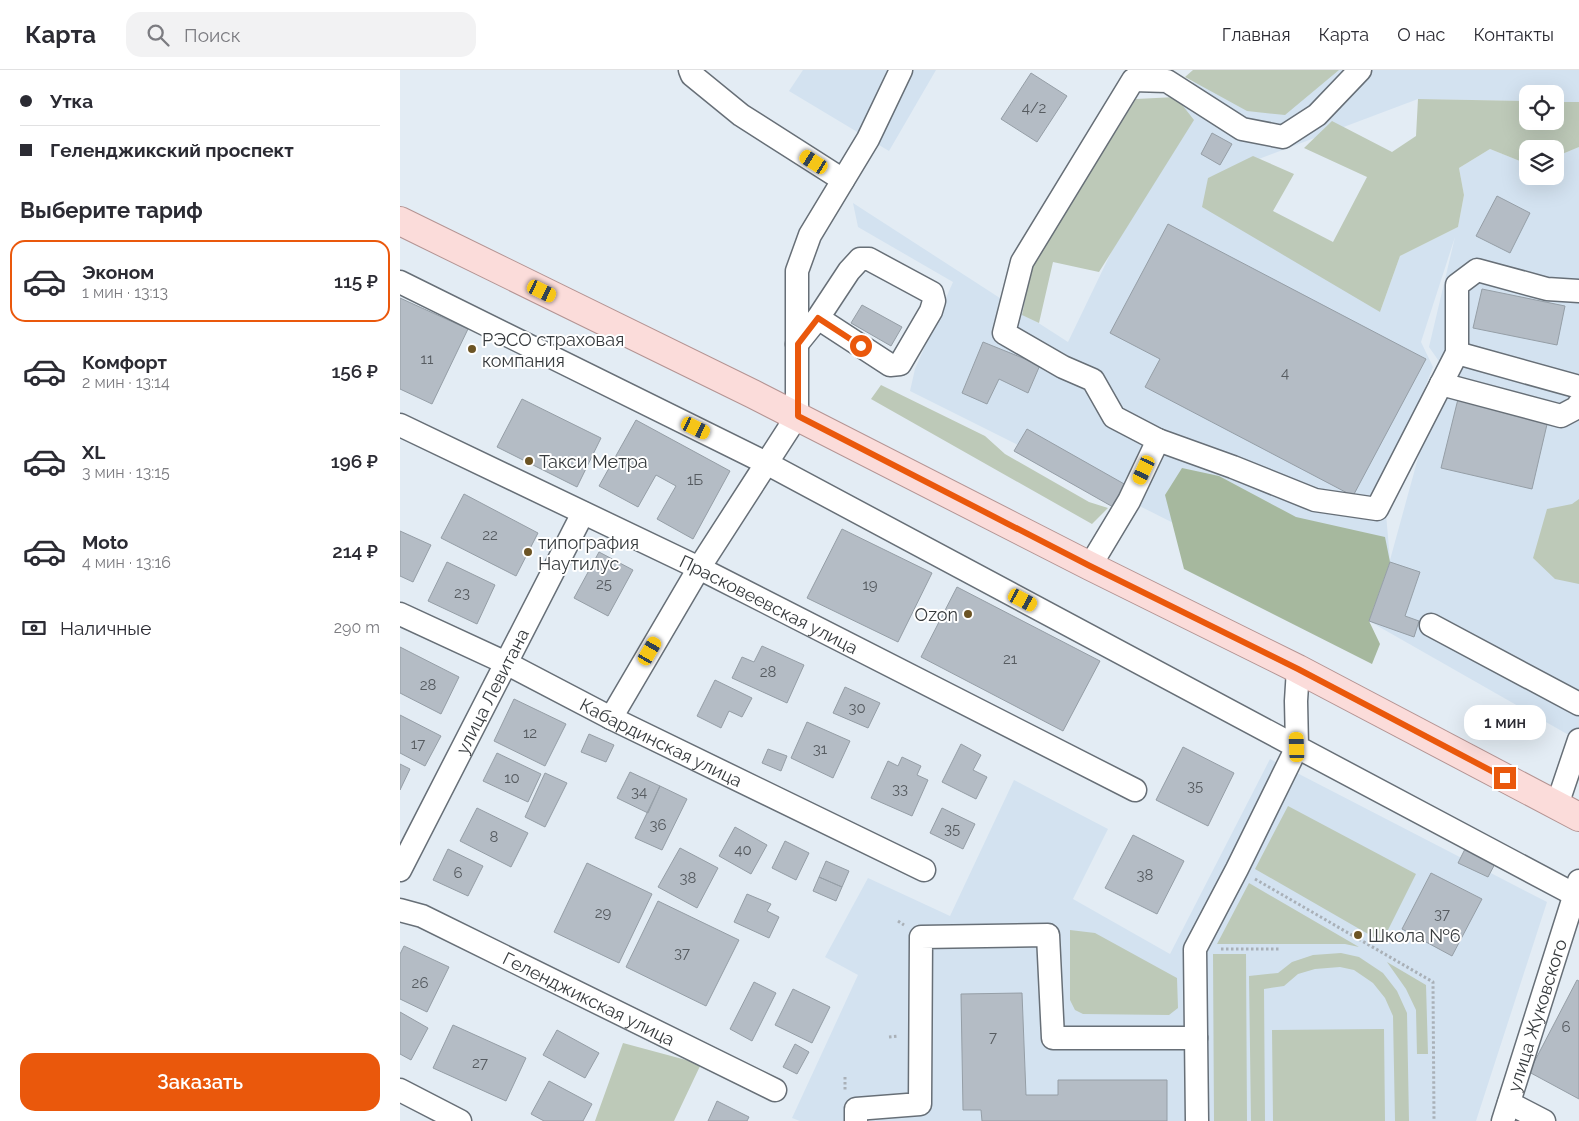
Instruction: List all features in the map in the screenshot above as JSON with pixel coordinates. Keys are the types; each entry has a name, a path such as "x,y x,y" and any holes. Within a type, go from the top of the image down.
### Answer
{"main road":[{"path":"400,221 798,416 1090,566 1298,669 1568,811"}],"street":[{"path":"690,70 692,75 741,115 843,180"},
{"path":"611,718 699,568 798,416 797,271 810,235 868,139 901,70"},
{"path":"1360,70 1317,115 1283,137 1242,129 1172,75 1133,80 1022,262 1004,333 1063,367 1093,380 1114,417 1158,440 1233,467 1315,500 1377,509 1457,353 1457,285 1477,270 1547,288 1579,291"},
{"path":"798,344 818,318 849,271 860,259 869,259 932,293 934,301 931,311 900,364 890,365 818,318"},
{"path":"400,282 766,464 1297,747 1578,891"},
{"path":"1457,353 1579,387"},
{"path":"1441,384 1560,416 1578,407 1579,404"},
{"name":"Прасковеевская улица","path":"400,426 699,568 1135,790"},
{"path":"1090,566 1129,501 1158,440"},
{"name":"улица Левитана","path":"400,870 584,513"},
{"name":"Кабардинская улица","path":"400,614 506,663 611,718 924,870"},
{"path":"1431,625 1579,704"},
{"path":"1197,1121 1195,949 1297,747 1296,700 1298,669"},
{"path":"1568,811 1579,740"},
{"name":"улица Жуковского","path":"1506,1112 1578,891"},
{"name":"Геленджикская улица","path":"400,910 422,916 775,1090"},
{"path":"856,1121 856,1109 920,1104 922,936 1048,935 1053,1038 1196,1038"},
{"path":"400,1090 460,1121"},
{"path":"1506,1112 1544,1121"}],"path":[{"path":"1237,869 1433,982 1434,1121"},
{"path":"1195,949 1280,949"}],"shaded area":[{"path":"803,70 936,70 889,151 789,91"},
{"path":"1199,70 1579,70 1579,102 1564,102 1564,85 1519,85 1519,101 1418,99 1208,178 1380,312 1400,256 1458,227 1464,195 1459,168 1490,149 1519,161 1519,185 1564,185 1564,153 1579,147 1579,727 1574,738 1369,621 910,391 915,369 953,282 858,227 853,203 1068,342","holes":["1455,237 1429,347 1443,367 1390,560 1384,491 1433,367 1421,342"]},
{"name":"Школа №6","path":"1270,759 1547,902 1476,1121 800,1121 792,1118 858,975 825,957 868,878 950,916 1014,780 1108,829 1073,899 1170,954"}],"green space":[{"path":"1193,70 1339,70 1285,115 1247,111 1185,77"},
{"path":"1176,97 1194,120 1099,272 1053,262 1039,323 1022,315 1032,265 1136,99"},
{"path":"1418,99 1519,101 1519,130 1564,130 1564,102 1579,102 1579,147 1564,153 1564,140 1519,140 1519,161 1490,149 1459,168 1464,195 1458,227 1400,256 1380,312 1202,207 1208,178 1253,156 1294,174 1273,211 1333,242 1367,177 1304,148 1332,121 1392,152 1416,136"},
{"path":"881,385 985,436 1005,454 1089,502 1108,508 1092,524 871,399"},
{"path":"1182,468 1219,476 1296,517 1385,537 1390,562 1369,621 1380,644 1372,664 1184,569 1165,495"},
{"path":"1579,499 1579,584 1555,579 1533,558 1547,509 1572,504"},
{"path":"1288,806 1416,874 1382,942 1255,869"},
{"path":"1249,883 1359,947 1345,944 1217,944"},
{"path":"1070,930 1095,933 1177,978 1178,1008 1169,1015 1083,1014 1075,1010 1070,1000"},
{"path":"1341,953 1359,957 1383,973 1397,991 1407,1013 1409,1121 1395,1121 1393,1016 1385,998 1373,983 1354,970 1340,967 1315,969 1298,974 1284,986 1264,989 1265,1121 1251,1121 1249,976 1278,973 1292,962 1313,955"},
{"path":"1213,954 1246,954 1247,1121 1214,1121"},
{"path":"1387,962 1426,985 1428,1054 1417,1054 1416,1010 1406,989"},
{"path":"1384,1029 1385,1121 1273,1121 1272,1030"},
{"path":"623,1043 701,1064 674,1121 595,1121"}],"building":[{"path":"1031,73 1067,96 1037,142 1001,119"},
{"path":"1212,133 1232,144 1220,165 1201,154"},
{"path":"1497,196 1530,213 1510,253 1476,236"},
{"path":"1168,224 1426,359 1353,496 1145,387 1160,359 1110,333"},
{"path":"1482,289 1565,306 1557,345 1473,328"},
{"path":"400,298 468,329 432,404 400,389"},
{"path":"862,305 902,327 891,346 851,323"},
{"path":"983,342 1040,365 1028,393 999,379 987,404 962,393"},
{"path":"522,399 601,438 577,487 497,447"},
{"path":"1458,399 1548,420 1532,489 1441,468"},
{"path":"636,420 730,471 693,539 657,519 676,486 656,475 638,507 599,486"},
{"path":"1027,429 1126,485 1113,507 1014,451"},
{"path":"464,494 538,533 516,576 441,538"},
{"path":"842,529 932,573 898,642 807,598"},
{"path":"400,531 431,545 413,582 400,576"},
{"path":"599,552 633,570 608,616 574,598"},
{"path":"447,562 495,585 477,624 428,601"},
{"path":"1390,562 1420,572 1405,616 1419,621 1414,637 1369,621"},
{"path":"957,587 1100,661 1063,731 921,657"},
{"path":"762,646 804,665 787,703 732,678 742,657 754,662"},
{"path":"400,647 459,677 441,714 400,693"},
{"path":"715,680 752,698 742,717 729,711 721,728 697,716"},
{"path":"845,687 880,703 868,728 833,713"},
{"path":"514,699 566,724 545,766 494,741"},
{"path":"400,715 441,736 425,766 400,753"},
{"path":"807,722 850,741 833,778 791,758"},
{"path":"589,734 614,745 606,762 581,752"},
{"path":"961,744 981,755 973,770 987,777 976,799 942,782"},
{"path":"1183,747 1234,773 1208,826 1156,800"},
{"path":"768,749 787,756 781,771 762,763"},
{"path":"497,753 541,774 528,802 483,781"},
{"path":"902,757 921,766 917,775 928,780 912,816 871,798 888,761 898,766"},
{"path":"400,764 410,769 400,790"},
{"path":"630,772 660,786 648,813 617,798"},
{"path":"545,773 567,783 545,827 525,817"},
{"path":"660,786 687,799 662,850 635,838"},
{"path":"477,808 528,833 511,867 460,841"},
{"path":"942,808 975,824 963,849 930,833"},
{"path":"735,827 767,845 751,874 719,856"},
{"path":"1133,835 1184,861 1157,914 1105,888"},
{"path":"785,841 809,853 796,880 772,868"},
{"path":"1467,845 1497,860 1488,877 1458,863"},
{"path":"680,848 718,868 697,908 658,887"},
{"path":"448,849 483,866 468,896 433,880"},
{"path":"826,861 849,871 842,887 819,877"},
{"path":"587,863 652,894 619,963 554,932"},
{"path":"1431,873 1482,899 1452,956 1402,929"},
{"path":"819,877 842,887 836,901 813,891"},
{"path":"747,894 771,904 767,911 779,917 769,938 734,922"},
{"path":"658,901 739,940 706,1006 626,967"},
{"path":"404,946 449,967 427,1012 400,999 400,954"},
{"path":"1577,980 1579,981 1579,1099 1529,1072"},
{"path":"754,982 776,993 752,1041 730,1029"},
{"path":"793,989 830,1007 812,1043 775,1025"},
{"path":"1022,993 1026,1095 1058,1095 1058,1080 1167,1080 1167,1121 982,1121 981,1110 963,1110 961,994"},
{"path":"400,1012 428,1028 411,1060 400,1054"},
{"path":"453,1025 526,1058 506,1101 433,1068"},
{"path":"557,1030 599,1053 585,1078 543,1055"},
{"path":"795,1044 809,1052 797,1074 783,1067"},
{"path":"549,1081 592,1104 583,1121 544,1121 531,1114"},
{"path":"717,1101 749,1117 747,1121 708,1121"}],"place":[{"name":"РЭСО страховая компания","path":"472,349"},
{"name":"Такси Метра","path":"529,461"},
{"name":"типография Наутилус","path":"528,552"},
{"name":"Ozon","path":"968,614"},
{"name":"Школа №6","path":"1358,935"}],"route":[{"path":"861,346 818,318 798,344 798,416 1090,566 1298,669 1505,778"}]}
